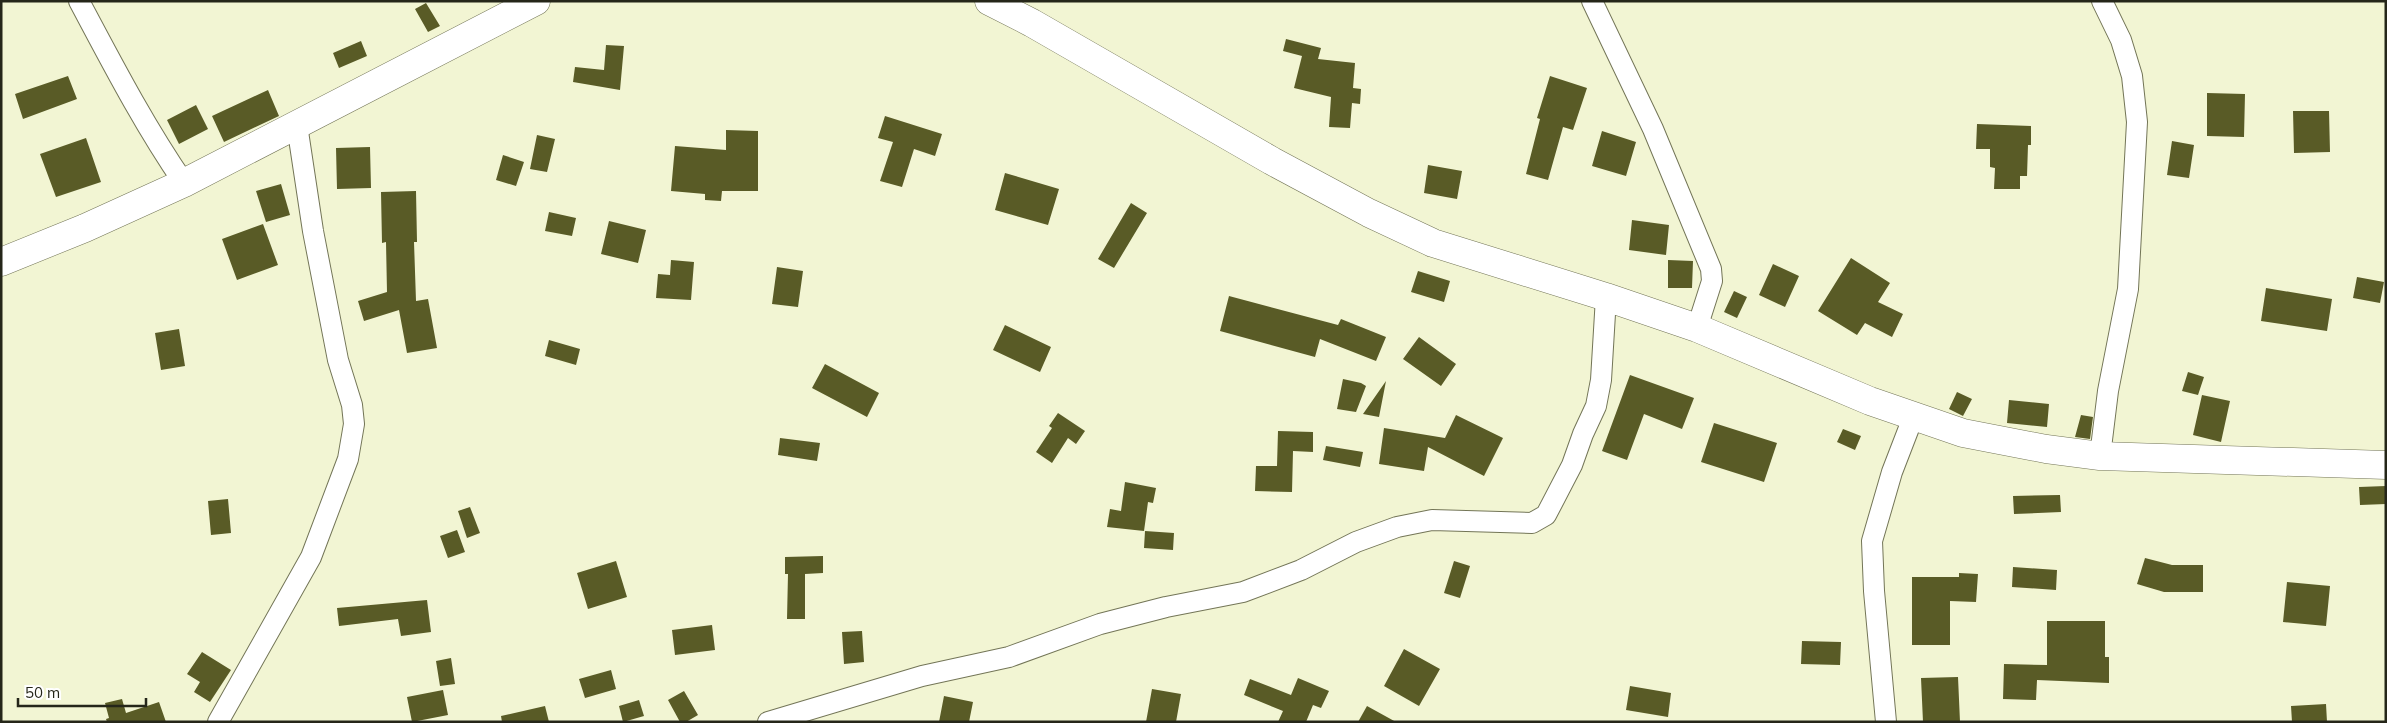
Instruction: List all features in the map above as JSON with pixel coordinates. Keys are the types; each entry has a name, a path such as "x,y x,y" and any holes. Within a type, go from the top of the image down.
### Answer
{"main road":[{"path":"1,262 85,228 184,183 536,1"},
{"path":"989,1 1032,23 1186,112 1369,213 1433,243 1606,297 1697,328 1870,401 1914,414 1964,433 2046,449 2100,456 2386,465"}],"street":[{"path":"79,1 135,105 184,183"},
{"path":"1592,1 1653,129 1678,192 1710,263 1712,281 1697,328"},
{"path":"2100,456 2108,391 2128,289 2137,122 2132,76 2121,40 2102,1"},
{"path":"218,722 311,557 348,459 354,424 352,405 338,360 313,231 298,125"},
{"path":"768,722 922,676 1009,657 1100,624 1166,607 1243,592 1301,570 1356,542 1397,526 1432,520 1532,523 1546,515 1572,465 1596,406 1600,380 1606,297"},
{"path":"1886,722 1872,573 1872,541 1892,472 1914,414"}],"building":[{"path":"426,3 440,26 428,32 415,9"},
{"path":"1286,39 1321,48 1318,59 1355,63 1353,88 1361,89 1360,104 1352,103 1350,128 1329,127 1331,97 1294,88 1302,56 1283,51"},
{"path":"361,41 367,56 339,68 333,53"},
{"path":"606,45 624,46 620,90 573,82 575,67 604,70"},
{"path":"68,76 77,99 23,119 15,94"},
{"path":"1550,76 1587,88 1573,130 1563,127 1548,180 1526,174 1540,119 1537,118"},
{"path":"268,90 279,116 224,142 212,116"},
{"path":"2207,93 2245,94 2244,137 2207,136"},
{"path":"196,105 208,129 179,144 167,120"},
{"path":"2293,111 2329,111 2330,152 2294,153"},
{"path":"885,116 942,134 935,156 914,149 902,187 880,181 893,142 878,138"},
{"path":"1977,124 2031,126 2031,145 2028,145 2027,176 2020,176 2020,189 1994,189 1995,168 1990,167 1990,149 1976,149"},
{"path":"726,130 758,131 758,191 722,191 721,201 705,200 705,194 671,191 675,146 726,150"},
{"path":"1602,131 1636,142 1626,176 1592,166"},
{"path":"537,135 555,139 547,172 530,169"},
{"path":"86,138 101,182 56,197 40,154"},
{"path":"2172,141 2194,145 2189,178 2167,175"},
{"path":"370,147 371,188 337,189 336,148"},
{"path":"503,155 524,162 516,186 496,180"},
{"path":"1428,165 1462,171 1457,199 1424,193"},
{"path":"1005,173 1059,189 1048,225 995,210"},
{"path":"281,184 290,215 266,222 256,191"},
{"path":"416,191 417,242 414,242 416,301 428,299 437,348 407,353 399,310 364,321 358,301 387,292 386,242 382,243 381,192"},
{"path":"1131,203 1147,213 1114,268 1098,259"},
{"path":"549,212 576,218 572,236 545,231"},
{"path":"1632,220 1669,225 1666,255 1629,250"},
{"path":"609,221 646,230 638,263 601,254"},
{"path":"263,224 278,265 237,280 222,239"},
{"path":"1851,258 1890,283 1878,302 1903,314 1892,337 1865,323 1857,335 1818,311"},
{"path":"671,260 694,262 691,300 656,298 658,274 670,275"},
{"path":"1668,260 1693,261 1692,288 1668,288"},
{"path":"1773,264 1799,276 1785,307 1759,295"},
{"path":"777,267 803,271 798,307 772,304"},
{"path":"1418,271 1450,281 1444,302 1411,292"},
{"path":"2357,277 2384,282 2380,303 2353,298"},
{"path":"2266,288 2332,299 2327,331 2261,321"},
{"path":"1734,291 1747,297 1737,318 1724,312"},
{"path":"1229,296 1338,325 1341,319 1386,337 1376,361 1320,339 1315,357 1220,331"},
{"path":"1005,325 1051,347 1040,372 993,350"},
{"path":"179,329 185,366 161,370 155,333"},
{"path":"1419,337 1456,364 1441,386 1403,359"},
{"path":"549,340 580,349 576,365 545,356"},
{"path":"825,364 879,393 867,417 812,388"},
{"path":"2188,372 2204,377 2198,395 2182,391"},
{"path":"1630,375 1694,398 1682,429 1644,414 1627,460 1602,451"},
{"path":"1343,379 1366,386 1356,412 1337,409"},
{"path":"1386,381 1379,417 1363,414"},
{"path":"1957,392 1972,399 1963,416 1949,409"},
{"path":"2202,395 2230,401 2221,442 2193,435"},
{"path":"2009,400 2049,404 2047,427 2007,423"},
{"path":"1058,413 1085,431 1076,444 1068,438 1052,463 1036,452 1052,428 1049,426"},
{"path":"1456,415 1503,438 1484,476 1428,447 1424,471 1379,464 1384,428 1445,438"},
{"path":"2081,415 2093,417 2090,439 2075,437"},
{"path":"1714,423 1777,443 1764,482 1701,462"},
{"path":"1843,429 1861,436 1855,450 1837,442"},
{"path":"1278,431 1313,432 1313,452 1293,451 1292,492 1255,491 1256,466 1277,466"},
{"path":"780,438 820,443 817,461 778,455"},
{"path":"1326,446 1363,452 1360,467 1323,460"},
{"path":"1125,482 1156,488 1153,503 1148,502 1144,531 1107,527 1110,509 1121,511"},
{"path":"2386,486 2386,504 2360,505 2359,487"},
{"path":"2060,495 2061,512 2014,514 2013,496"},
{"path":"228,499 231,533 211,535 208,501"},
{"path":"470,507 480,533 467,538 458,511"},
{"path":"457,530 465,552 448,558 440,536"},
{"path":"1145,531 1174,533 1173,550 1144,548"},
{"path":"823,556 823,573 805,574 805,619 787,619 788,574 785,574 785,557"},
{"path":"2145,558 2172,565 2203,565 2203,592 2164,592 2137,584"},
{"path":"616,561 627,597 588,609 577,573"},
{"path":"1454,561 1470,566 1460,598 1444,593"},
{"path":"2013,567 2057,570 2056,590 2012,587"},
{"path":"1959,573 1978,574 1976,602 1950,601 1950,645 1912,645 1912,577 1959,577"},
{"path":"2287,582 2330,586 2326,626 2283,622"},
{"path":"427,600 431,632 401,636 398,619 339,626 337,608"},
{"path":"2047,621 2105,621 2105,657 2109,657 2109,683 2037,680 2036,700 2003,699 2004,664 2047,665"},
{"path":"712,625 715,650 675,655 672,630"},
{"path":"862,631 864,662 844,664 842,632"},
{"path":"1802,641 1841,642 1840,665 1801,664"},
{"path":"1404,649 1440,669 1419,706 1384,686"},
{"path":"202,652 231,670 210,702 194,692 200,682 187,674"},
{"path":"451,658 455,684 440,686 436,661"},
{"path":"611,670 616,689 585,698 579,679"},
{"path":"1958,677 1960,722 1923,722 1921,678"},
{"path":"1298,678 1329,691 1321,708 1313,705 1306,722 1278,722 1283,711 1244,695 1250,679 1291,695"},
{"path":"1630,686 1671,693 1668,717 1626,710"},
{"path":"1152,689 1181,694 1176,722 1146,722"},
{"path":"443,690 448,715 412,722 407,697"},
{"path":"684,691 698,715 686,722 680,722 668,700"},
{"path":"944,696 973,702 969,722 939,722"},
{"path":"122,699 126,713 159,702 166,722 107,722 106,719 109,718 105,703"},
{"path":"639,700 644,716 623,722 619,706"},
{"path":"2326,704 2327,722 2292,722 2291,706"},
{"path":"545,706 549,722 502,722 501,716"},
{"path":"1367,706 1396,722 1358,722"}]}
